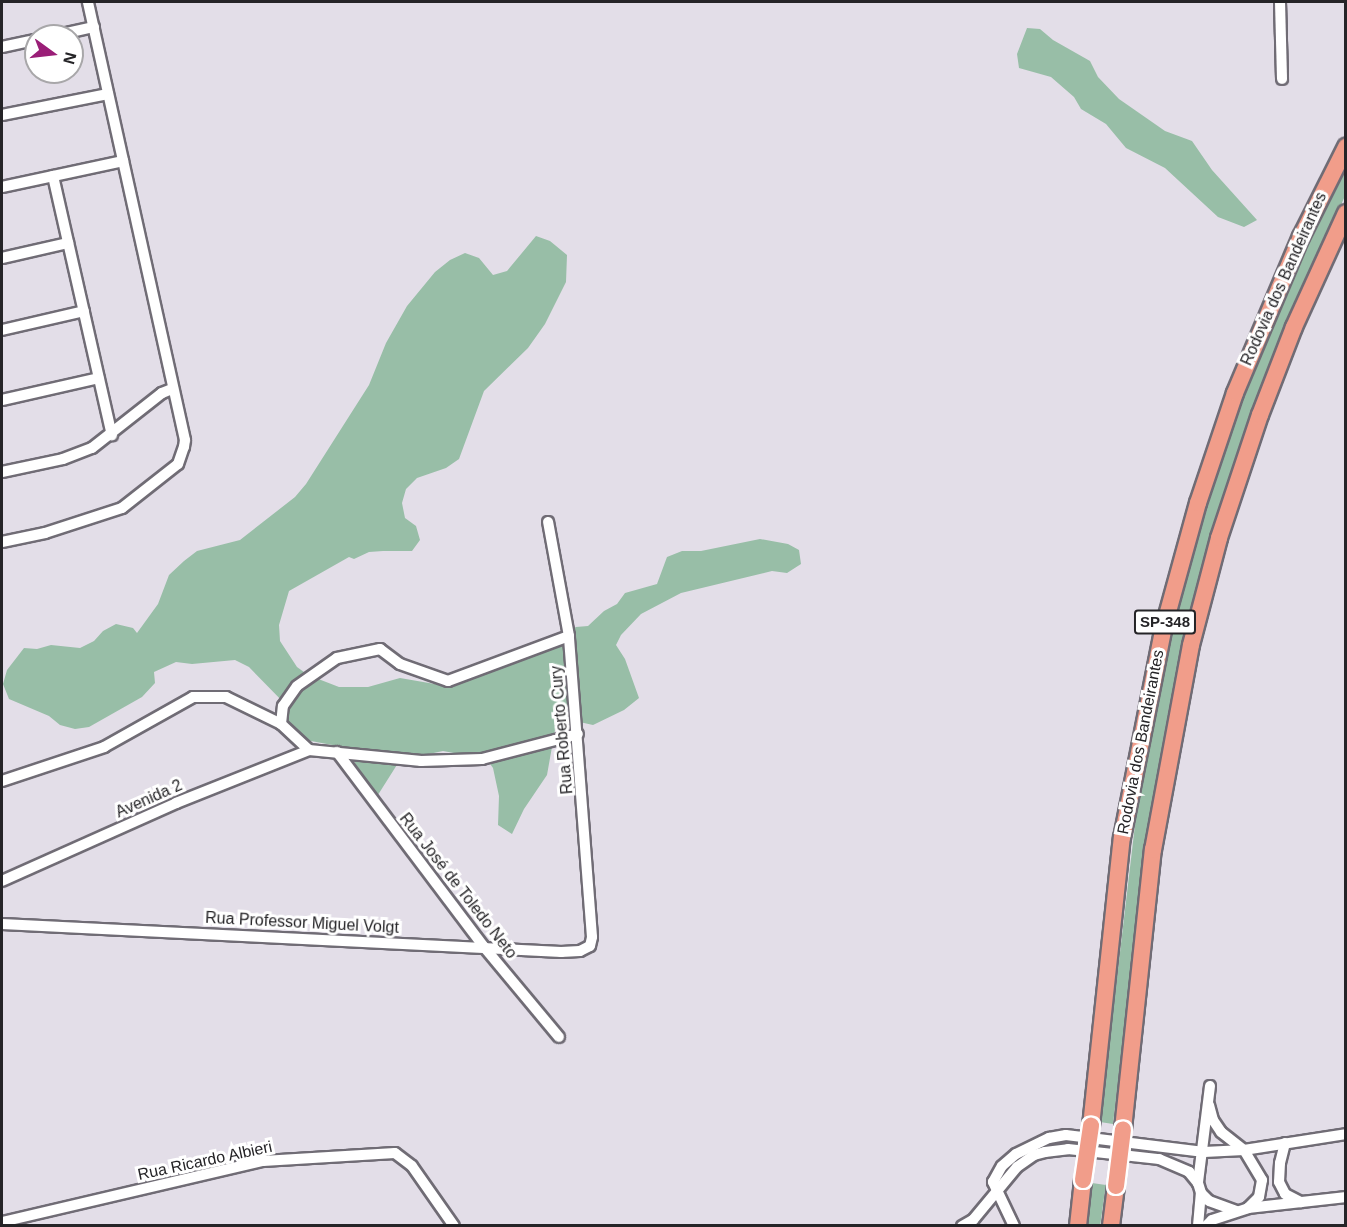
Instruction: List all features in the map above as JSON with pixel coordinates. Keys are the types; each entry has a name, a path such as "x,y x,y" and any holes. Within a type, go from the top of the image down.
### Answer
{"highway":[{"name":"Rodovia dos Bandeirantes","path":"1078,1226 1122,838 1163,630 1198,503 1236,393 1301,237 1346,147"},
{"name":"Rodovia dos Bandeirantes","path":"1111,1226 1153,850 1168,757 1193,635 1219,538 1264,405 1294,327 1346,213"}],"street":[{"path":"2,542 45,533 122,508 178,464 183,456 185,440 88,2"},
{"path":"1280,2 1282,79"},
{"path":"84,29 94,27"},
{"path":"2,47 24,42"},
{"path":"2,115 108,94"},
{"path":"2,187 123,161"},
{"path":"53,176 112,435"},
{"path":"2,258 68,243"},
{"path":"2,330 84,311"},
{"path":"2,400 99,378"},
{"path":"2,472 73,456 112,435 162,393 172,389"},
{"name":"Rua Roberto Cury","path":"548,522 569,636 592,937"},
{"path":"281,724 283,706 297,686 337,658 380,649 400,664 448,681 569,636"},
{"path":"2,781 104,747 193,698 226,698 281,724 309,750 421,761 482,759 578,734"},
{"name":"Avenida 2","path":"2,881 176,803 309,750"},
{"name":"Rua José de Toledo Neto","path":"337,752 484,947 559,1037"},
{"name":"Rua Professor Miguel Volgt","path":"2,924 580,951 590,946 592,937"},
{"path":"1197,1226 1204,1152 1203,1129 1210,1086"},
{"path":"1208,1102 1213,1120 1221,1132 1244,1150 1262,1180 1259,1197 1248,1208"},
{"path":"1014,1226 993,1182 1009,1159 1033,1144 1057,1136 1204,1152 1244,1150 1346,1134"},
{"path":"1285,1143 1280,1163 1279,1182 1285,1194 1301,1202"},
{"path":"962,1226 973,1220 997,1194 1008,1176 1024,1161 1045,1152 1068,1149 1159,1159 1189,1172 1216,1205 1236,1211"},
{"name":"Rua Ricardo Albieri","path":"2,1222 263,1161 395,1153 412,1166 454,1226"},
{"path":"1206,1226 1236,1211 1248,1208 1346,1197"}],"green space":[{"path":"1027,28 1040,29 1053,40 1090,61 1098,77 1119,99 1165,131 1192,141 1212,170 1257,220 1244,227 1218,217 1165,168 1126,148 1106,124 1081,109 1074,97 1051,77 1019,68 1017,54"},
{"path":"1345,164 1345,196 1281,338 1248,422 1199,580 1169,708 1151,809 1113,1124 1100,1122 1139,791 1176,609 1196,536 1236,412 1266,334"},
{"path":"536,236 550,241 567,255 566,282 545,324 528,348 484,391 459,459 446,468 417,478 406,489 402,503 405,518 416,526 420,540 412,551 369,552 354,559 349,557 289,591 279,625 280,641 297,667 308,675 339,687 368,687 400,678 452,687 466,678 480,676 522,657 576,627 588,626 604,611 617,604 625,593 657,584 667,557 682,551 701,551 760,539 788,544 799,550 801,564 787,573 772,571 681,593 641,614 621,635 616,645 625,659 639,698 624,710 593,725 566,719 555,730 547,775 524,809 512,834 498,825 499,796 493,768 484,755 470,756 443,751 400,760 376,798 359,775 353,757 343,747 295,738 283,716 289,708 249,667 235,660 192,664 176,662 154,672 155,683 142,697 89,727 75,729 60,725 49,716 9,699 3,684 7,670 24,648 37,649 51,645 80,648 94,641 103,631 116,624 133,628 137,633 158,604 169,575 184,561 197,551 240,540 295,497 306,484 369,385 386,343 407,306 435,272 450,260 465,253 479,258 493,275 507,271"},
{"path":"1092,1183 1106,1185 1100,1226 1086,1225"}]}
